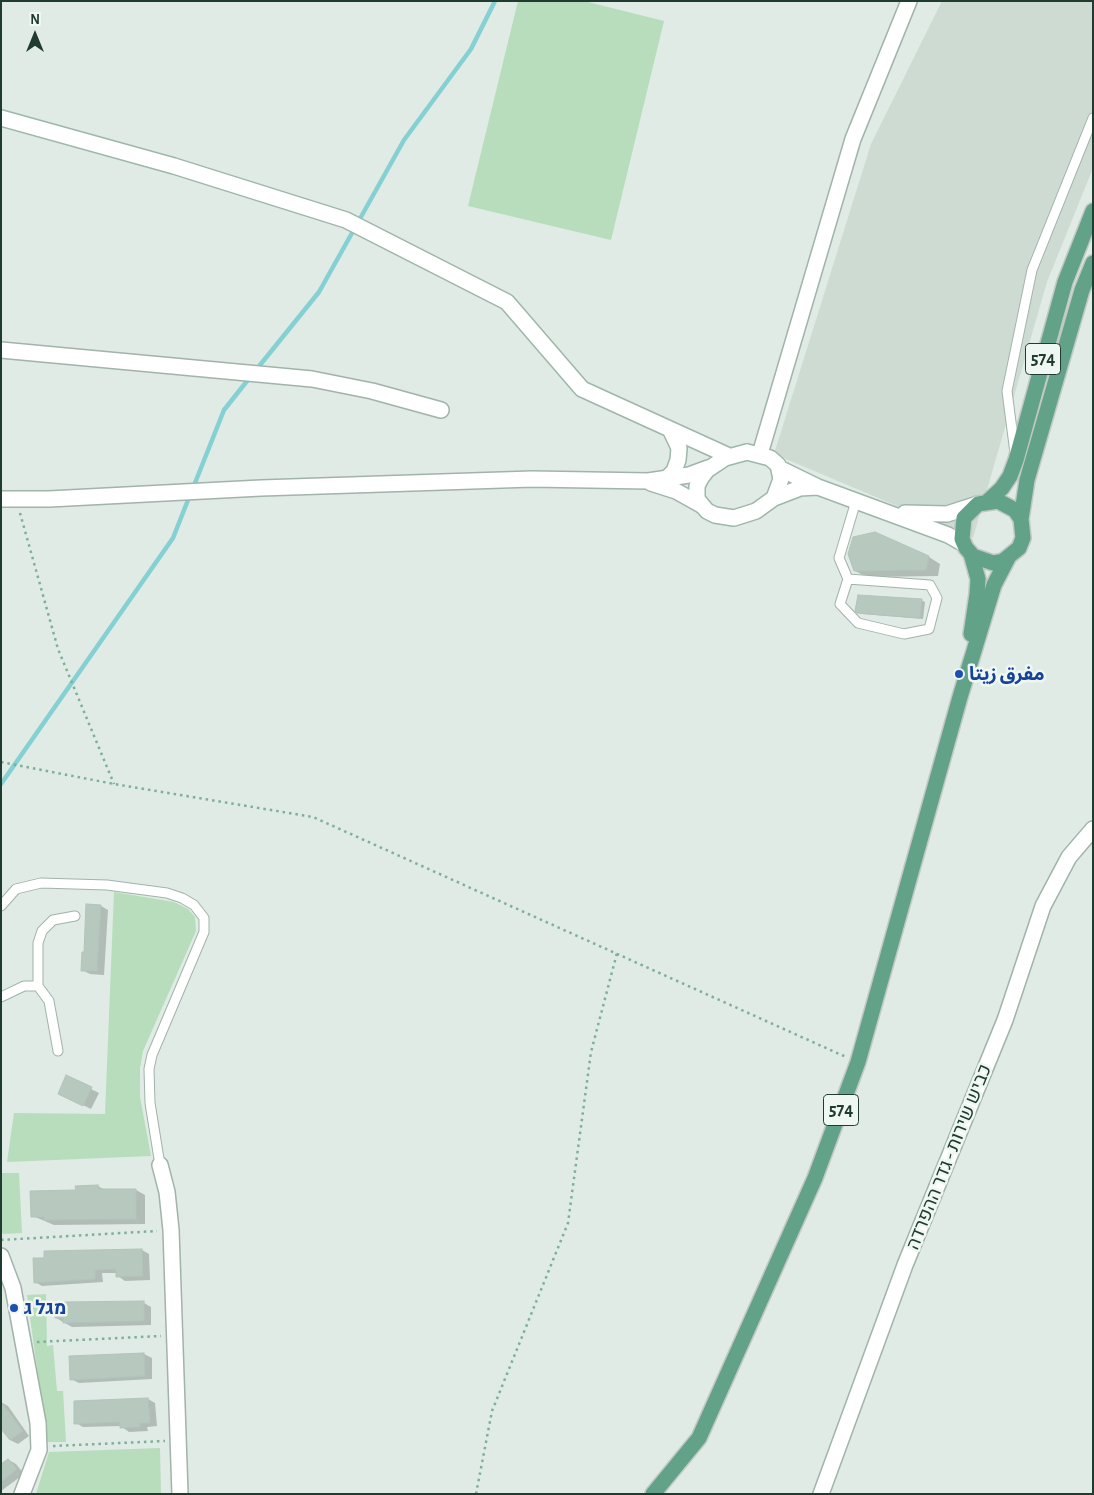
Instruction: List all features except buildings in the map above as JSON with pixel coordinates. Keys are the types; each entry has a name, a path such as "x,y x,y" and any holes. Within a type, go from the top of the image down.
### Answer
{"main road":[{"name":"574","path":"960,697 978,594 978,579 961,529 964,518 1006,482 1016,460 1064,282 1093,211"},
{"name":"574","path":"653,1494 699,1438 815,1178 858,1062 960,697 994,584 1008,558 1019,548 1023,538 1021,519 1027,480 1082,290 1093,263"},
{"path":"983,502 998,500 1008,504 1021,519"},
{"path":"968,549 983,561 993,563 1008,558"}],"street":[{"path":"760,454 853,139 908,1"},
{"path":"1,118 174,166 346,220 507,302 582,389 729,456"},
{"path":"1,350 312,379 372,391 441,410"},
{"path":"666,479 674,471 678,460 679,448 670,429"},
{"path":"9,499 532,479 642,481 666,479 708,468 729,456 747,452 770,458 779,468 818,487 948,534 968,549"},
{"path":"701,505 697,499 697,486 708,468"},
{"path":"774,498 780,479 779,468"},
{"path":"642,481 676,491 715,515 734,518 756,511 774,498 800,488 818,487"},
{"path":"891,512 947,514 983,502"},
{"name":"כביש שירות - גדר ההפרדה","path":"821,1494 905,1265 1005,1020 1043,906 1069,857 1093,829"},
{"path":"160,1165 167,1192 172,1230 180,1494"},
{"path":"1,1256 13,1288 38,1423 39,1447 36,1460 22,1494"}],"lane":[{"path":"1016,460 1007,391 1032,270 1093,118"},
{"path":"848,579 930,584 937,598 929,629 904,634 858,623 840,604 848,579 839,558 856,500"},
{"path":"1,906 16,889 41,883 114,885 167,893 182,898 194,905 204,918 204,932 152,1055 149,1068 150,1103 160,1165"},
{"path":"58,1051 48,1001 38,986 38,943 42,931 53,920 75,916"},
{"path":"1,997 24,986 38,986"}],"path":[{"path":"9,499 58,649 114,784"},
{"path":"1,762 114,784 313,817 858,1062"},
{"path":"476,1494 492,1411 568,1223 591,1052 616,953"},
{"path":"1,1240 172,1230"},
{"path":"23,1342 174,1336"},
{"path":"39,1447 178,1441"}],"shaded area":[{"path":"942,1 1093,1 1093,168 1047,282 973,538 774,454 871,144"}],"green space":[{"path":"518,1 584,1 664,21 611,240 468,206"},
{"path":"114,892 174,902 188,909 195,917 196,931 143,1051 140,1068 140,1097 151,1156 7,1162 14,1113 105,1114"},
{"path":"1,1173 19,1173 22,1233 3,1234 1,1229"},
{"path":"46,1294 47,1346 53,1345 57,1391 63,1391 66,1442 47,1442 27,1295"},
{"path":"160,1448 161,1494 36,1494 49,1452"}],"waterway":[{"path":"256,370 319,292 404,140 471,49 495,1"},
{"path":"193,488 224,410 251,376"},
{"path":"1,784 173,538 190,495"}],"place":[{"name":"مفرق زيتا","path":"959,674"},
{"name":"מגל ג","path":"14,1308"}]}
